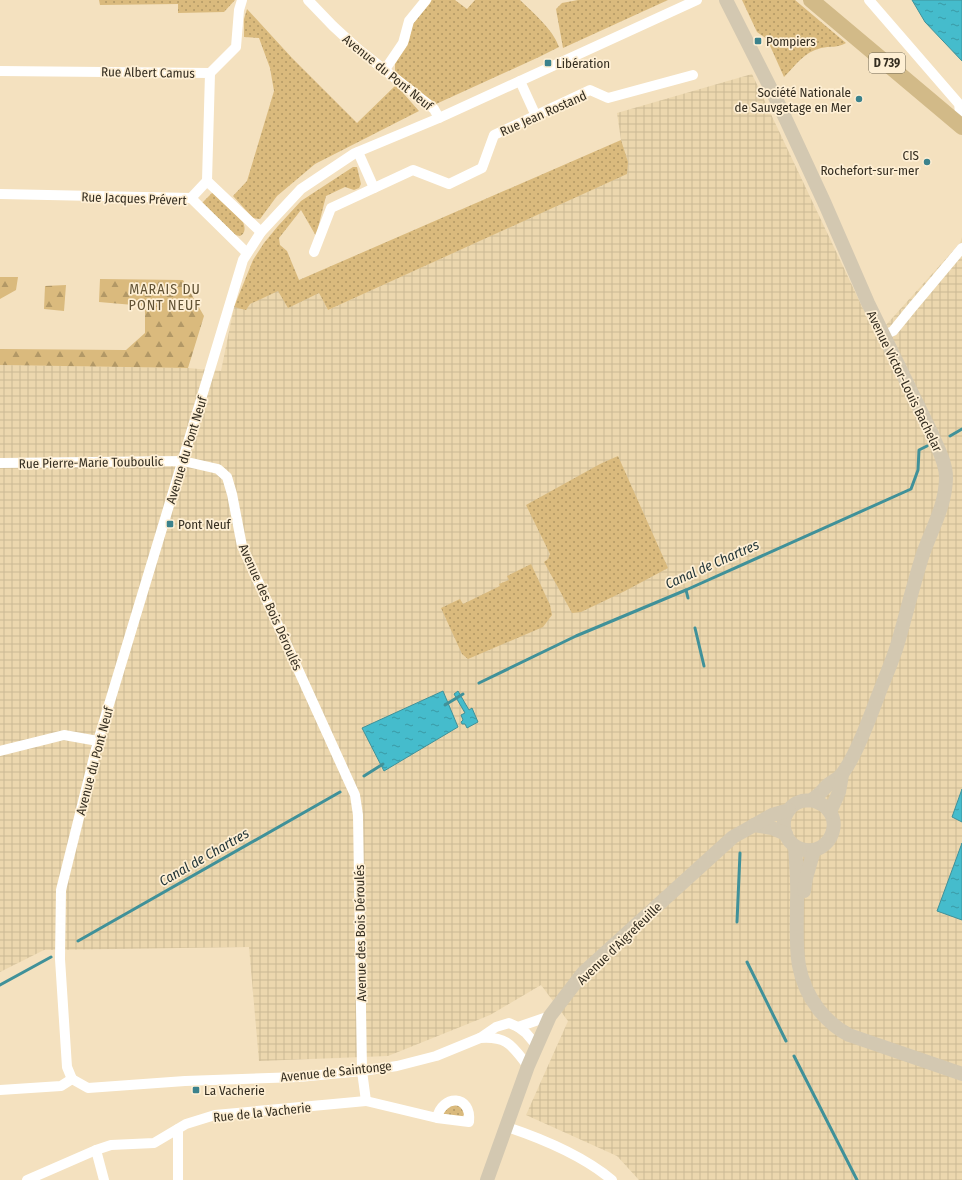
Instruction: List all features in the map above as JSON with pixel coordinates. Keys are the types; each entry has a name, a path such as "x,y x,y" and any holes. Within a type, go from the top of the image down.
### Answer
{"main road":[{"name":"Avenue Victor-Louis Bachelar","path":"726,0 781,109 825,204 868,303 932,434 941,455 946,474 945,495 938,520 924,554 899,640 858,749 842,775 811,800"},
{"name":"D 739","path":"811,0 957,123"},
{"name":"Avenue Victor-Louis Bachelar","path":"830,812 839,792 842,775"},
{"path":"811,800 825,806 830,812 834,825 832,834 826,843 814,850 801,849 795,846 786,834 784,822 789,810 795,804 802,801 811,800"},
{"name":"Avenue d'Aigrefeuille","path":"487,1180 528,1066 550,1016 583,973 733,837 772,815 789,810"},
{"path":"751,827 772,828 786,834"},
{"path":"795,846 798,878 797,951 803,983 809,996 828,1020 839,1030 849,1035 962,1074"},
{"path":"797,951 806,878 814,850"}],"street":[{"path":"210,73 236,47 239,10 242,0"},
{"name":"Avenue du Pont Neuf","path":"72,1079 67,1067 60,958 61,890 98,741 243,260 261,232 301,189 358,152 439,118 434,109 358,49 308,0"},
{"path":"384,71 404,43 409,21 426,0"},
{"path":"439,118 696,0"},
{"path":"869,0 959,104 960,112 957,123"},
{"name":"Rue Albert Camus","path":"0,71 210,73 208,181"},
{"name":"Rue Jean Rostand","path":"314,252 331,208 374,188 413,170 449,184 482,168 494,135 590,90 608,98 693,76"},
{"path":"520,80 536,116"},
{"path":"358,152 374,188"},
{"path":"191,198 208,181 261,232"},
{"name":"Rue Jacques Prévert","path":"0,194 191,198 247,252"},
{"path":"884,335 893,331 962,248"},
{"name":"Rue Pierre-Marie Touboulic","path":"0,463 183,461"},
{"name":"Avenue des Bois Déroulés","path":"183,461 218,469 227,477 232,494 242,546 355,795 358,815 362,1071"},
{"path":"0,751 64,735 98,741"},
{"name":"Avenue de Saintonge","path":"72,1079 88,1088 185,1081 298,1077 362,1071 397,1066 436,1056 480,1038 496,1027 509,1023 518,1027 550,1016"},
{"path":"518,1027 526,1033 537,1046"},
{"name":"Avenue de Saintonge","path":"480,1038 493,1037 502,1039 512,1046 528,1066"},
{"path":"362,1071 366,1101"},
{"path":"0,1090 61,1086 72,1079"},
{"name":"Rue de la Vacherie","path":"27,1180 111,1145 154,1143 186,1124 214,1115 366,1101 437,1118"},
{"path":"507,1127 535,1136 569,1153 600,1170 612,1180"},
{"path":"178,1129 178,1180"},
{"path":"96,1150 104,1180"}],"shaded area":[{"path":"752,74 876,336 960,243 962,237 962,1180 639,1180 617,1156 526,1115 568,1021 541,985 490,1015 388,1056 259,1061 249,947 44,950 0,972 0,365 188,368 221,371 234,307 250,304 278,290 319,293 328,310 626,174 617,113"}],"green space":[{"path":"99,0 235,0 224,12 178,13 178,4 100,5"},
{"path":"432,0 455,0 467,9 475,0 520,0 547,27 559,47 436,104 395,72 395,64 409,41 413,23"},
{"path":"578,0 668,0 563,48 556,9 562,3"},
{"path":"742,0 795,0 846,43 843,45 815,50 805,56 784,77 767,39 757,32"},
{"path":"247,9 292,58 357,123 396,85 419,111 315,164 277,196 260,219 253,218 233,196 247,181 274,91 270,68 259,38 244,37 244,19"},
{"path":"621,140 628,162 627,174 328,310 319,293 288,308 278,291 250,304 246,310 234,307 253,260 264,243 278,226 301,201 353,167 357,167 361,184 359,188 354,190 345,187 326,196 316,236 301,210 279,238 280,245 287,251 299,280"},
{"path":"213,192 243,222 245,228 242,235 235,235 202,203"},
{"path":"0,277 18,277 16,290 0,299"},
{"path":"100,279 183,280 204,316 188,368 0,365 0,349 126,350 145,333 145,306 99,302"},
{"path":"66,285 64,311 44,309 45,286"},
{"path":"618,456 668,568 581,612 572,613 544,562 548,559 550,554 526,505 600,464"},
{"path":"531,564 550,605 552,615 543,627 468,659 462,654 441,608 460,599 463,604 500,586 499,584 509,580 507,576"},
{"path":"458,1104 465,1113 462,1117 446,1116 443,1114 449,1106"}],"water":[{"path":"912,0 962,0 962,61 925,22"},
{"path":"443,691 458,727 384,771 362,728"},
{"path":"458,691 469,710 472,708 478,722 467,728 465,724 462,724 461,722 463,720 461,715 465,713 454,694"},
{"path":"962,789 962,822 952,817"},
{"path":"962,843 962,920 937,911"}],"waterway":[{"name":"Canal de Chartres","path":"950,436 962,429"},
{"name":"Canal de Chartres","path":"479,683 576,636 686,590 911,489 918,470 919,450 927,446"},
{"path":"686,590 688,598"},
{"path":"695,628 704,666"},
{"name":"Canal de Chartres","path":"445,705 463,694"},
{"name":"Canal de Chartres","path":"364,776 383,764"},
{"name":"Canal de Chartres","path":"78,941 340,792"},
{"path":"737,922 740,853"},
{"name":"Canal de Chartres","path":"0,985 51,957"},
{"path":"747,962 786,1041"},
{"path":"794,1056 857,1180"}],"place":[{"name":"Pompiers","path":"758,41"},
{"name":"Libération","path":"548,63"},
{"name":"Société Nationale de Sauvgetage en Mer","path":"859,99"},
{"name":"CIS Rochefort-sur-mer","path":"927,162"},
{"name":"Pont Neuf","path":"170,524"},
{"name":"La Vacherie","path":"196,1090"}],"district":[{"name":"MARAIS DU PONT NEUF","path":"165,298"}]}
